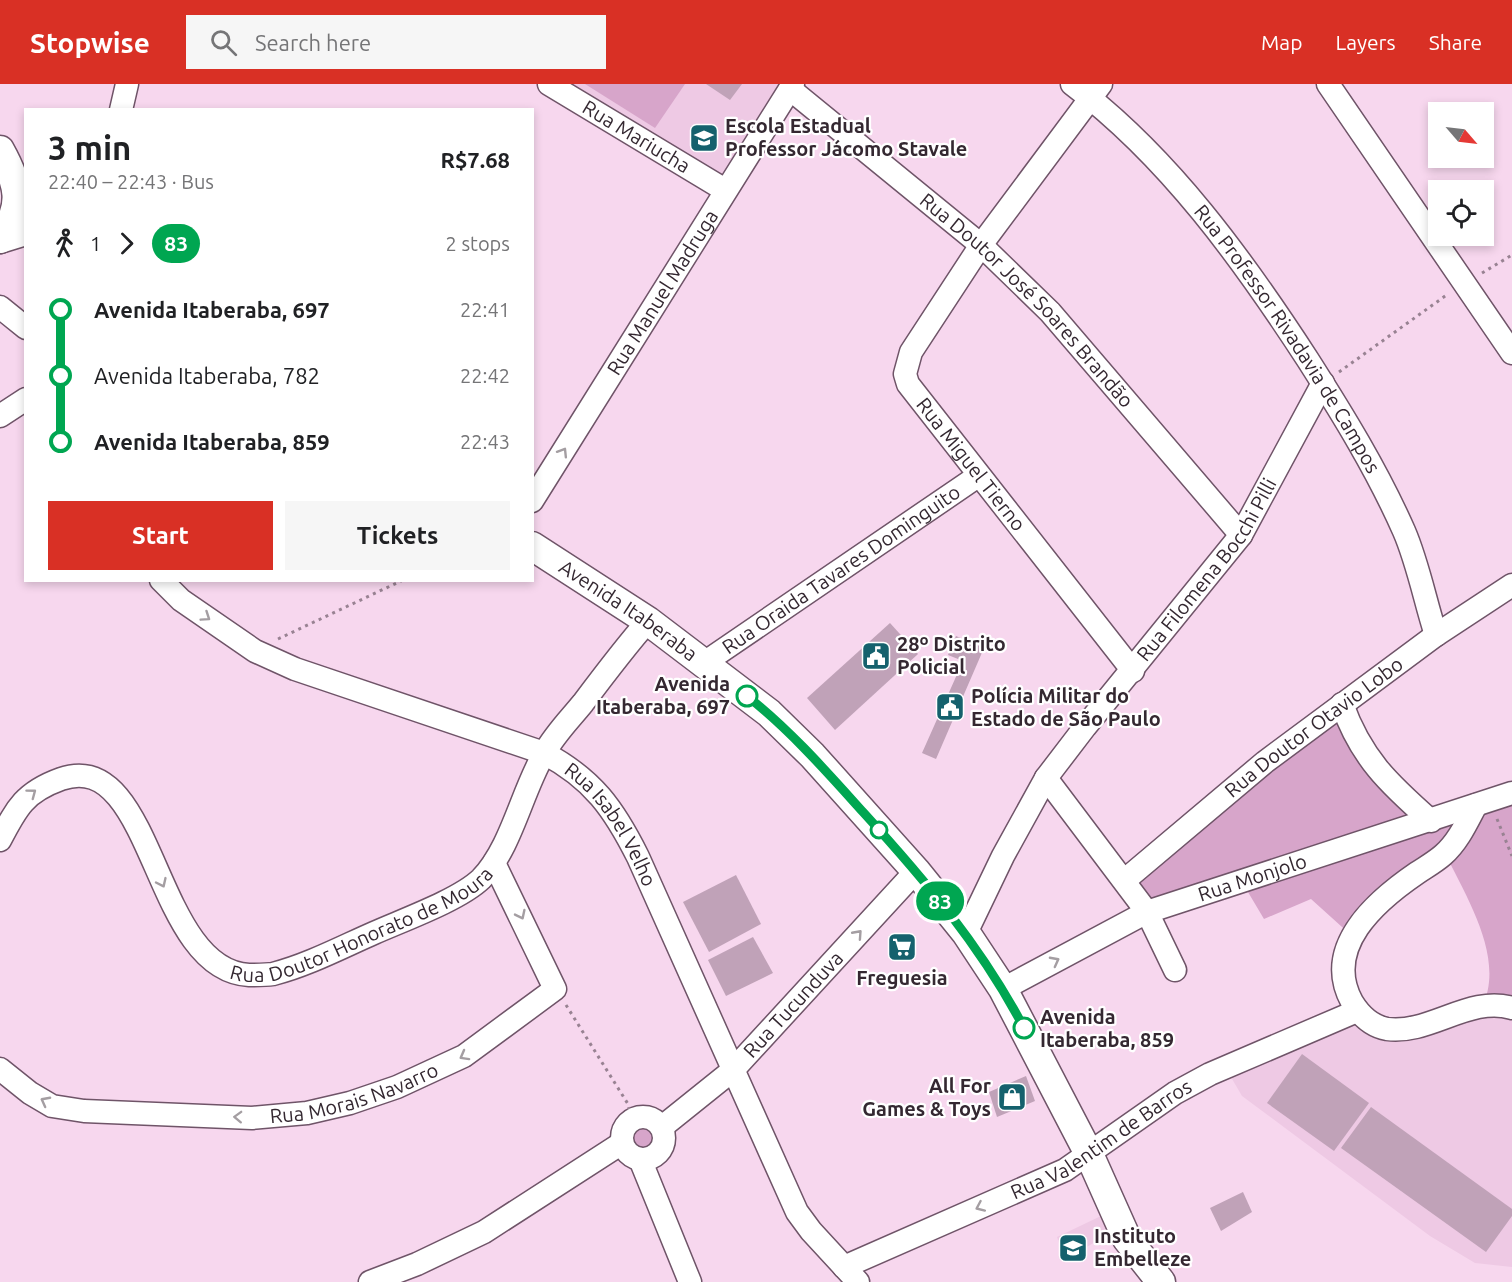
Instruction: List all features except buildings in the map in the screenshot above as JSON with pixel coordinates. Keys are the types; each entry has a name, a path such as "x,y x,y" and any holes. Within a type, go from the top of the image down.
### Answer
{"main road":[{"path":"0,150 24,166"},
{"path":"0,150 17,188 17,208 9,228 0,241"},
{"name":"Avenida Itaberaba","path":"534,547 648,621 769,713 812,755 916,871 966,933 1003,988 1089,1154 1127,1239 1161,1282"}],"street":[{"path":"121,108 127,84"},
{"name":"Rua Mariucha","path":"549,84 725,190"},
{"path":"1328,84 1357,123 1463,284 1512,353"},
{"name":"Rua Manuel Madruga","path":"534,498 725,190 792,87"},
{"name":"Rua Doutor José Soares Brandão","path":"792,87 981,245 1050,312 1241,536"},
{"path":"981,245 1088,88"},
{"name":"Rua Professor Rivadavia de Campos","path":"1088,88 1211,225 1271,304 1323,383 1370,460 1405,533 1436,635"},
{"path":"0,241 24,235"},
{"name":"Rua Miguel Tierno","path":"981,245 911,352 905,374 908,384 1132,671"},
{"path":"0,307 24,326"},
{"name":"Rua Filomena Bocchi Pilli","path":"966,933 1003,856 1046,778 1241,536 1323,383"},
{"path":"0,416 24,400"},
{"name":"Rua Oraida Tavares Dominguito","path":"704,663 978,476"},
{"name":"Rua Isabel Velho","path":"163,582 181,600 255,651 295,669 544,753 570,766 596,789 617,815 638,857 797,1212 851,1275"},
{"name":"Rua Doutor Otavio Lobo","path":"1125,880 1265,762 1436,635 1512,585"},
{"name":"Rua Doutor Honorato de Moura","path":"0,840 25,797 40,786 72,775 89,776 111,787 129,809 168,896 196,944 214,961 247,975 271,974 298,966 424,911 479,880 494,863 544,753 648,621"},
{"path":"1342,704 1353,734 1387,783 1431,821"},
{"path":"1046,778 1147,912 1175,970"},
{"path":"1494,799 1446,853 1377,903 1362,919 1352,936 1342,962 1344,980 1357,1011 1368,1021 1385,1028 1404,1030 1482,1007 1503,1005 1512,1008"},
{"name":"Rua Monjolo","path":"1003,988 1147,912 1494,799"},
{"path":"494,863 555,988"},
{"name":"Rua Tucunduva","path":"662,1127 733,1070 916,871"},
{"name":"Rua Morais Navarro","path":"0,1069 30,1093 52,1106 84,1111 252,1118 307,1113 350,1103 396,1087 464,1056 492,1038 555,988"},
{"name":"Rua Valentim de Barros","path":"851,1275 1065,1170 1176,1093 1210,1074 1357,1011"},
{"path":"638,1116 652,1118 662,1127 664,1142 651,1158 640,1159 630,1155 622,1143 623,1130 631,1119 638,1116"},
{"path":"370,1282 417,1264 484,1232 622,1143"},
{"path":"640,1159 690,1282"}],"path":[{"path":"1323,383 1463,284 1512,255"},
{"path":"255,651 399,582"},
{"path":"1494,799 1497,824 1512,856"},
{"path":"555,988 628,1104 631,1119"}],"shaded area":[{"name":"Escola Estadual Professor Jácomo Stavale","path":"550,84 783,84 733,187"},
{"path":"585,84 685,84 655,128"},
{"path":"1342,704 1431,820 1512,794 1512,1009 1482,1007 1488,988 1489,968 1486,948 1472,908 1445,853 1352,936 1311,899 1264,919 1242,882 1147,912 1125,880"},
{"path":"1500,1017 1512,1020 1512,1267 1475,1263 1430,1236 1242,1096 1228,1072 1349,1023 1382,1040 1401,1042 1479,1018"},
{"path":"646,1125 656,1129 660,1139 656,1149 646,1153 636,1149 632,1139 636,1129"},
{"name":"Instituto Embelleze","path":"1101,1216 1110,1233 1065,1260 1057,1237"}],"bus line":[{"name":"83","path":"747,696 769,713 812,755 916,871 966,933 1003,988 1024,1028"}],"place":[{"name":"Escola Estadual Professor Jácomo Stavale","path":"704,138"},
{"name":"28º Distrito Policial","path":"876,656"},
{"name":"Avenida Itaberaba, 697","path":"747,696"},
{"name":"Polícia Militar do Estado de São Paulo","path":"950,707"},
{"name":"Freguesia","path":"902,947"},
{"name":"Avenida Itaberaba, 859","path":"1024,1028"},
{"name":"All For Games & Toys","path":"1012,1097"},
{"name":"Instituto Embelleze","path":"1073,1248"}]}
